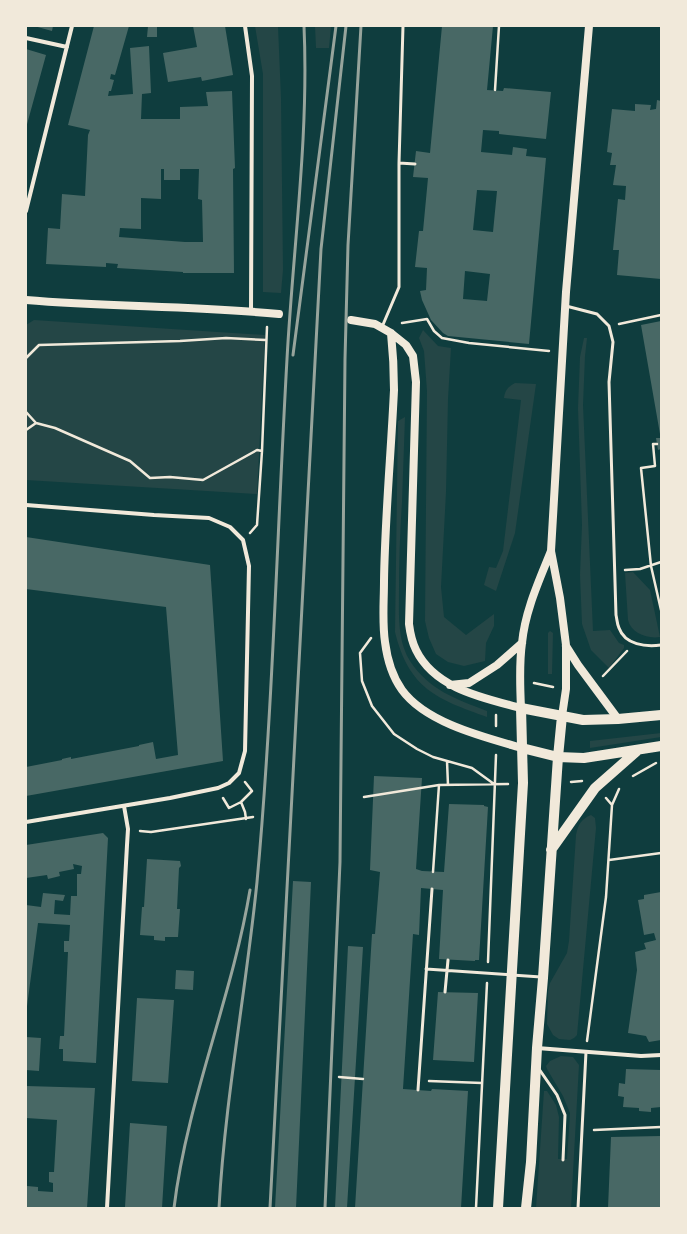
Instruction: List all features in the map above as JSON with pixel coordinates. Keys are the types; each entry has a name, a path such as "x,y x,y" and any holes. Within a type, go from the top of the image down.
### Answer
{"main road":[{"path":"526,1208 558,757 566,689 566,645 560,598 551,551 566,292 589,26"},
{"path":"26,300 73,304 172,306 279,314"},
{"path":"351,320 375,324 382,327 406,344 413,356 415,368 409,624 416,651 430,670 449,685 495,701 562,716 584,720 618,720 661,715"},
{"path":"391,333 394,389 385,535 384,621 385,642 389,663 402,690 408,697 431,716 469,731 522,748 558,757 584,758 661,746"},
{"path":"498,1208 523,783 520,680 522,642 530,605 551,551"},
{"path":"449,685 470,683 497,665 522,642"},
{"path":"566,645 578,665 618,720"},
{"path":"551,850 595,788 637,750"}],"street":[{"path":"26,211 72,26"},
{"path":"245,26 252,76 251,312"},
{"path":"26,38 67,47"},
{"path":"26,505 209,518 230,527 243,540 249,566 245,751 239,773 229,783 218,788 124,806 26,822"},
{"path":"107,1208 128,829 124,806"},
{"path":"537,1048 641,1056 661,1055"}],"lane":[{"path":"382,327 399,287 399,164 403,26"},
{"path":"399,164 415,164"},
{"path":"566,306 597,314 609,326 613,342 609,382 614,571 616,615 619,629 626,638 634,643 649,647 661,645"},
{"path":"418,1090 432,889"},
{"path":"445,992 448,960"},
{"path":"426,968 543,978"},
{"path":"578,1208 586,1052"},
{"path":"536,1065 557,1095 565,1116 563,1160"}],"path":[{"path":"494,90 500,26"},
{"path":"243,540 257,525 268,313"},
{"path":"609,326 661,315"},
{"path":"382,327 427,319 434,331 442,338 469,343 562,352"},
{"path":"26,359 40,345 180,341 226,338 266,340"},
{"path":"26,412 36,423 55,428 130,461 150,478 170,477 202,480 257,450 262,450"},
{"path":"26,430 36,423"},
{"path":"657,444 653,444 655,466 641,468 652,566 661,610"},
{"path":"614,571 640,569 661,562"},
{"path":"594,686 634,643"},
{"path":"520,680 566,689"},
{"path":"447,761 448,785"},
{"path":"628,779 656,763"},
{"path":"364,797 439,785 495,784 476,1208"},
{"path":"433,872 439,785"},
{"path":"586,1052 606,897 612,805 617,791 621,787"},
{"path":"595,788 612,805"},
{"path":"229,808 242,802 252,791"},
{"path":"242,802 246,819"},
{"path":"128,829 151,832 253,817"},
{"path":"609,860 661,853"},
{"path":"339,1077 363,1079"},
{"path":"419,1081 482,1083"},
{"path":"582,1130 661,1127"}],"shaded area":[{"path":"255,26 278,26 281,98 283,270 281,293 263,292 263,74"},
{"path":"315,26 331,26 329,48 316,48"},
{"path":"34,320 265,335 257,494 26,480 26,325"},
{"path":"423,330 438,346 451,348 441,587 444,617 466,635 494,614 494,626 486,643 485,661 464,666 448,662 436,654 429,638 425,621 427,391 424,351 419,338"},
{"path":"584,338 587,338 583,405 593,631 610,630 619,643 624,645 624,648 609,668 591,650 582,624 580,575 582,525 578,408 580,357"},
{"path":"515,383 536,384 515,533 496,591 484,585 489,567 496,568 503,551 521,400 504,398 507,389"},
{"path":"405,417 399,579 399,617 403,644 410,661 417,671 426,679 454,698 487,711 487,717 469,711 440,697 417,679 408,667 395,632 398,421"},
{"path":"633,572 650,590 660,637 650,637 640,634 630,625 628,620 625,573"},
{"path":"550,631 553,633 552,674 548,674 548,633"},
{"path":"661,733 661,737 590,748 590,741"},
{"path":"591,815 595,818 596,828 577,1035 570,1040 559,1039 553,1035 547,1024 548,991 550,983 567,953 576,835 582,820"},
{"path":"561,1056 573,1057 579,1065 571,1208 536,1208 544,1091 547,1091 556,1105 559,1117 558,1159 567,1159 570,1113 563,1096 546,1066 550,1061"}],"building":[{"path":"34,26 53,26 52,31"},
{"path":"94,26 129,26 115,75 111,74 110,79 114,80 108,96 133,94 130,48 149,46 151,93 142,94 141,119 180,119 180,107 208,106 206,92 232,91 235,168 233,169 234,273 183,273 117,268 118,264 106,263 106,267 46,264 48,228 60,229 62,194 85,196 88,135 90,130 68,125","holes":["161,169 164,169 164,180 180,180 180,169 199,169 198,199 202,200 203,242 119,237 120,228 141,229 141,198 161,199"]},
{"path":"148,26 157,26 157,37 147,37"},
{"path":"193,26 225,26 233,75 202,81 201,77 168,82 163,53 197,47"},
{"path":"442,26 493,26 487,90 503,91 504,88 551,92 546,139 499,134 499,131 483,130 481,152 512,155 513,147 527,149 526,156 546,158 529,344 448,336 443,333 431,320 422,300 420,291 426,290 427,268 415,267 419,231 423,231 428,178 413,177 416,151 430,153","holes":["477,190 497,191 493,232 473,230","465,271 490,274 487,301 463,299"]},
{"path":"26,49 46,55 26,128"},
{"path":"657,100 661,101 661,279 617,275 619,250 613,250 618,199 625,200 626,186 613,185 616,165 610,165 612,153 607,152 612,109 635,111 635,104 651,105 650,110 656,109"},
{"path":"661,321 661,434 660,434 641,325"},
{"path":"656,438 661,438 661,449 658,450"},
{"path":"26,537 210,565 223,761 26,796 26,767 71,757 71,759 139,746 153,742 156,759 178,755 166,607 26,589"},
{"path":"374,776 422,778 416,869 422,871 444,872 449,804 484,805 488,807 479,960 439,959 443,890 421,888 419,935 413,934 403,1089 468,1091 461,1208 355,1208 372,934 375,934 380,872 370,870"},
{"path":"103,833 108,838 96,1063 63,1061 63,1049 59,1049 60,1036 64,1036 68,952 64,952 64,941 69,941 70,925 38,923 26,1014 26,905 41,907 43,893 65,895 63,901 55,900 54,914 70,915 71,896 77,896 77,874 81,874 82,866 73,864 74,869 59,872 60,876 48,879 47,875 26,878 26,845"},
{"path":"147,859 180,861 181,866 179,868 177,909 180,909 178,937 165,937 165,941 154,940 154,936 140,935 142,907 144,907"},
{"path":"293,881 311,882 296,1208 275,1208"},
{"path":"661,892 661,1040 649,1042 646,1036 628,1033 637,970 635,952 646,949 644,943 656,940 654,933 644,935 638,900 644,899 644,895"},
{"path":"348,946 363,947 347,1208 335,1208"},
{"path":"176,970 194,971 193,990 175,989"},
{"path":"438,992 478,993 474,1062 433,1060"},
{"path":"137,998 174,1000 168,1083 132,1081"},
{"path":"26,1037 41,1038 39,1071 26,1070"},
{"path":"626,1069 661,1070 661,1107 651,1108 651,1112 639,1111 639,1108 623,1107 624,1097 618,1096 619,1083 625,1084"},
{"path":"26,1086 95,1088 87,1208 26,1208 27,1186 38,1187 38,1191 53,1192 53,1183 49,1182 49,1172 54,1172 57,1120 26,1118"},
{"path":"130,1123 167,1126 162,1208 125,1207"},
{"path":"661,1136 661,1208 608,1208 611,1137"}],"railway":[{"path":"219,1208 226,1126 257,882 267,751 287,359 300,192 305,68 304,26"},
{"path":"293,355 336,26"},
{"path":"270,1208 321,249 346,26"},
{"path":"325,1208 340,862 345,359 348,245 361,26"},
{"path":"174,1208 180,1168 189,1128 232,970 250,890"}]}
